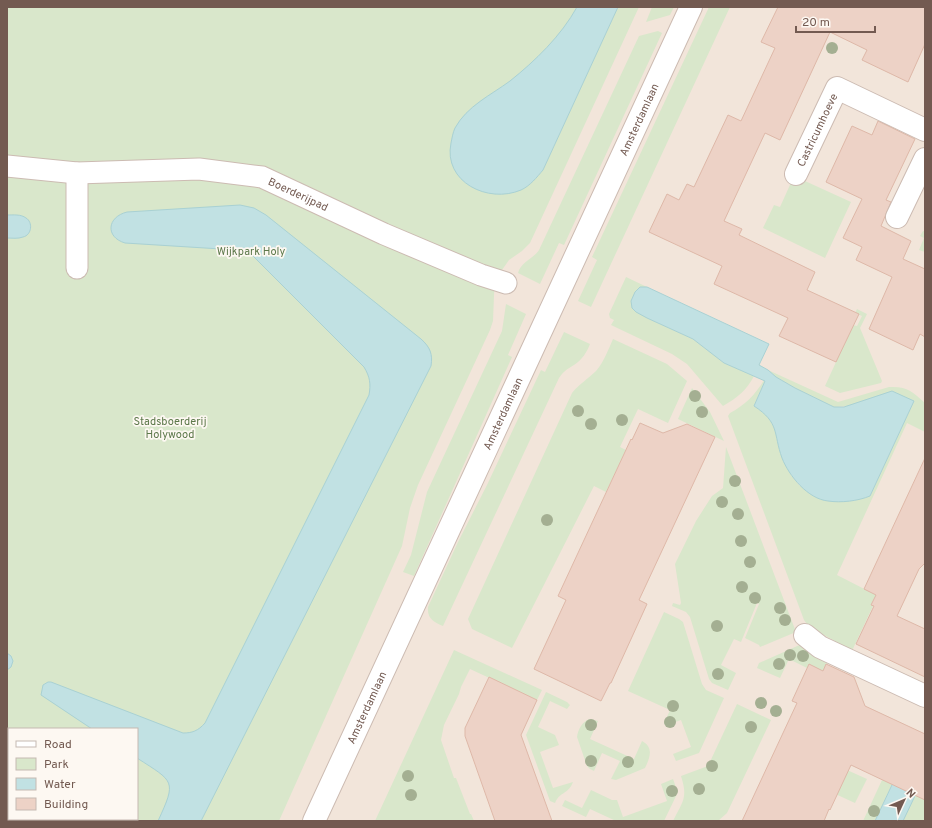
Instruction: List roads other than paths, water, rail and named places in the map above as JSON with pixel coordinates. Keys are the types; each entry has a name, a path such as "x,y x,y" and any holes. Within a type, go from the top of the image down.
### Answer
{"street":[{"name":"Amsterdamlaan","path":"314,821 691,7"},
{"name":"Castricumhoeve","path":"796,174 838,88 925,130"},
{"path":"897,216 925,158"},
{"name":"Boerderijpad","path":"7,166 77,173 199,169 262,177 384,234 481,275 506,283"},
{"path":"77,173 77,268"},
{"path":"805,635 820,647 925,696"}],"water":[{"path":"577,7 618,7 543,170 527,186 521,190 508,194 482,192 471,186 461,179 454,169 450,157 451,143 455,128 466,113 473,107 510,81 529,65 555,38 571,18"},
{"path":"240,205 254,208 266,215 421,339 427,345 432,358 431,366 201,821 158,821 168,797 168,783 159,772 138,759 138,728 90,728 41,695 43,685 51,682 183,733 189,733 200,728 205,723 369,395 370,384 368,374 364,367 253,256 237,250 125,243 114,236 111,227 115,218 127,212"},
{"path":"7,215 19,215 30,222 30,231 26,236 21,238 7,238"},
{"path":"640,287 647,287 769,344 759,365 795,388 834,407 844,407 892,391 914,401 870,496 849,501 828,501 813,496 800,486 785,465 772,423 754,406 765,381 724,363 693,339 636,312 632,308 631,301 635,292"},
{"path":"7,653 11,656 13,661 11,667 7,670"},
{"path":"914,738 925,775 903,821 875,821"}],"park label":[{"name":"Wijkpark Holy","path":"251,251"},
{"name":"Stadsboerderij Holywood","path":"170,427"}]}
